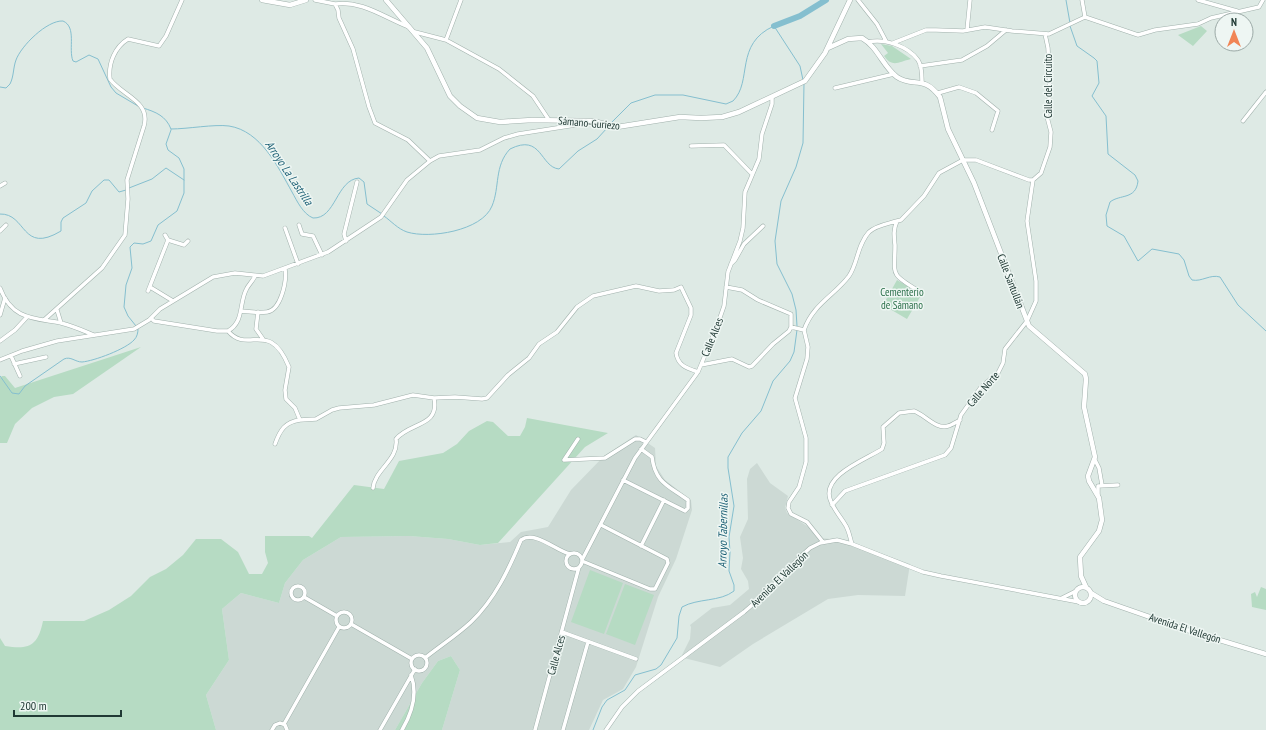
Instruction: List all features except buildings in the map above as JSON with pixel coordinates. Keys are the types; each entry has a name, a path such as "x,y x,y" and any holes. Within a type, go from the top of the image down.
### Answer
{"street":[{"path":"44,320 57,310 102,268 123,238 127,225 127,189 129,173 145,122 139,102 123,91 110,79 110,67 116,51 120,44 128,39 159,46 166,36 182,0"},
{"path":"262,0 290,5 306,0"},
{"path":"316,0 335,4 346,1 358,1 413,30 446,40 499,69 527,90 538,101 548,120"},
{"name":"Sámano-Guriezo","path":"386,0 413,30 431,54 444,87 450,96 477,118 493,122 548,120 587,121 623,127 680,117 722,117 772,97 803,82 811,76 828,48 850,0"},
{"path":"446,40 462,0"},
{"path":"858,0 878,24 886,41"},
{"path":"967,30 970,0"},
{"path":"1082,0 1085,17"},
{"path":"1198,0 1238,11"},
{"path":"893,43 926,30 967,30 985,27 1045,34 1085,17 1138,35 1154,30 1198,24 1211,18 1259,7 1263,0"},
{"path":"335,4 338,10 339,18 353,49 369,107 375,122 408,140 430,161"},
{"path":"920,66 962,60 986,46 1006,30"},
{"name":"Calle del Circuito","path":"1033,180 1041,173 1049,155 1051,140 1051,132 1046,113 1050,94 1048,48 1045,34"},
{"path":"828,48 852,38 862,38 868,42 894,74 902,80 922,82 938,93 959,87 976,93 998,112 992,130"},
{"path":"868,42 886,41 893,43 914,57 920,66 922,82"},
{"path":"835,88 894,74"},
{"path":"1243,121 1266,92"},
{"name":"Calle Santullán","path":"938,93 948,129 974,184 1027,321 1032,330 1085,374 1084,407 1095,460 1088,476 1098,495 1101,524 1099,531 1080,556 1081,576"},
{"name":"Calle Alces","path":"535,730 581,563 623,480 641,449 698,372 721,316 730,264 740,241 743,228 745,192 759,158 762,134 772,104 772,97"},
{"path":"0,360 57,341 134,329 142,325 160,309 213,277 235,273 263,276 322,255 346,241 381,217 407,180 430,161 449,153 480,150 510,136 582,124 587,121"},
{"path":"691,146 724,145 752,174"},
{"path":"802,329 821,303 848,277 854,266 863,240 869,233 882,224 902,220 924,196 939,173 963,160 976,160 1002,169 1013,175 1033,180"},
{"name":"Calle Norte","path":"832,505 845,491 945,455 951,448 960,420 967,406 981,387 998,373 1003,363 1005,348 1027,321 1036,301 1036,281 1027,221 1033,180"},
{"path":"346,241 344,234 357,182"},
{"path":"0,186 5,184"},
{"path":"897,221 893,234 895,246 893,269 899,279 917,290"},
{"path":"0,231 6,225"},
{"path":"299,225 302,234 313,236 322,255"},
{"path":"730,264 735,260 744,244 763,226"},
{"path":"286,228 298,264"},
{"path":"165,235 168,240 184,245 188,240"},
{"path":"168,240 149,289 173,301"},
{"path":"241,312 268,312 275,307 286,287 285,269"},
{"path":"228,331 235,325 241,312 246,289 255,276"},
{"path":"275,444 286,424 300,420 316,419 339,408 374,405 413,395 434,398 487,398 508,375 529,358 539,344 556,332 577,307 593,296 636,286 663,291 674,290 681,287 691,308 691,315 676,353 677,359 685,368 698,372"},
{"path":"726,287 742,290 758,300 791,314 793,327"},
{"path":"0,288 4,298 16,311 27,317 61,323 95,335"},
{"path":"0,315 4,298"},
{"path":"57,310 61,323"},
{"path":"258,312 256,329 263,339"},
{"path":"0,341 15,330 27,317"},
{"path":"151,318 154,321 195,328 228,331 235,337 243,340 263,339 274,342 289,367 285,390 286,399 294,408 300,420"},
{"path":"793,327 802,329"},
{"path":"701,365 732,359 749,367 752,366 773,344 793,327"},
{"path":"802,329 808,347 807,359 796,398 806,438 806,462 799,487 789,502 788,508 791,514 807,522 823,542"},
{"path":"11,356 20,376"},
{"path":"14,364 46,357"},
{"path":"373,488 376,477 392,458 397,446 396,439 401,433 430,420 436,407 434,398"},
{"path":"852,544 846,527 832,505 828,492 832,484 852,465 882,449 884,443 883,427 897,415 914,411 931,422 944,426 948,426 960,420"},
{"path":"578,439 564,460 605,458 635,439 640,439 646,442"},
{"path":"623,480 685,510 688,508 689,502 659,479 653,469 652,457 641,449"},
{"path":"1095,460 1099,468 1102,484"},
{"path":"1098,495 1098,486 1102,484 1118,485"},
{"path":"641,546 664,500"},
{"path":"573,568 581,563 589,565 653,590 668,560 601,525"},
{"path":"425,658 472,621 485,605 507,572 521,540 527,536 535,538 560,552 567,559 568,565 573,568 577,580"},
{"name":"Avenida El Vallegón","path":"606,730 622,707 638,691 744,612 767,592 800,556 810,548 823,542 837,540 852,544 923,572 1079,602"},
{"path":"560,552 579,555 587,552"},
{"path":"567,559 570,554"},
{"path":"579,555 581,563"},
{"path":"1081,576 1086,587 1091,593 1104,601"},
{"path":"1081,576 1075,597 1079,602 1104,601"},
{"path":"296,586 302,587 305,592 304,597 299,600 294,600 290,595 292,589 296,586"},
{"path":"1059,599 1078,589 1086,587"},
{"path":"1087,602 1091,598 1091,593"},
{"path":"304,597 337,616"},
{"name":"Avenida El Vallegón","path":"1104,601 1190,631 1266,654"},
{"path":"342,612 348,613 352,618 350,624 346,628 340,627 336,622 337,616 342,612"},
{"path":"350,624 412,659"},
{"path":"284,724 340,627"},
{"path":"562,632 636,659"},
{"path":"563,730 588,642"},
{"path":"412,659 418,655 425,658"},
{"path":"412,659 411,664 415,669 420,670 425,667 425,658"},
{"path":"380,730 415,669"},
{"path":"402,730 413,706 414,683 411,675"},
{"path":"272,730 276,724 284,724"},
{"path":"284,724 287,730"}],"shaded area":[{"path":"636,435 655,448 656,466 665,480 691,500 692,510 676,559 658,597 636,667 623,689 603,700 589,730 442,730 460,670 451,656 438,661 422,683 395,730 216,730 206,695 229,660 222,609 241,593 279,603 285,583 303,560 341,537 409,536 448,539 480,545 510,542 521,532 548,527 571,490 604,456"},
{"path":"757,463 770,483 788,496 785,508 787,513 810,528 818,538 845,540 910,564 905,596 858,595 828,599 753,644 720,667 684,658 682,655 690,639 690,625 712,608 730,605 749,589 748,581 741,569 743,558 740,537 748,519 747,479 750,469"}],"green space":[{"path":"1201,26 1207,31 1193,46 1178,35"},
{"path":"881,44 892,46 911,59 896,63 890,62 884,56 888,53"},
{"name":"Cementerio de Sámano","path":"897,280 916,291 918,289 923,292 907,319 883,305"},
{"path":"141,347 73,394 54,397 32,408 15,424 7,443 0,443 0,378 2,376 5,376 15,388"},
{"path":"527,418 608,433 585,447 498,543 480,545 448,539 409,536 341,537 303,560 285,583 279,603 241,593 222,609 229,660 206,695 216,730 0,730 0,638 5,646 26,646 35,641 43,621 84,621 109,610 131,596 150,577 166,569 183,555 196,539 221,539 238,552 249,574 262,574 268,563 265,552 265,536 309,536 312,538 354,485 384,489 399,461 443,453 457,444 469,431 487,421 493,422 508,436 520,436 525,427"},
{"path":"590,570 623,583 604,634 571,622"},
{"path":"625,584 654,595 635,645 606,634"},
{"path":"1261,587 1266,589 1266,610 1252,607 1251,594 1255,592 1257,597"},
{"path":"451,656 460,670 442,730 395,730 422,683 438,661"}],"waterway":[{"path":"774,26 800,16 826,0"},
{"path":"1066,0 1070,23"},
{"name":"Arroyo La Lastrilla","path":"0,87 6,88 10,84 16,60 29,41 42,29 57,22 63,21 70,28 73,61 76,62 89,55 98,59 111,87 116,93 138,106"},
{"name":"Arroyo La Lastrilla","path":"611,123 631,103 655,95 683,95 726,104 733,101 739,93 749,52 754,42 762,34 774,26 800,66 803,80"},
{"path":"1070,26 1077,46 1097,61 1099,83 1092,96 1106,116 1108,154 1135,175 1138,181 1137,187 1131,194 1110,202 1106,215 1107,226 1124,236 1138,261 1152,249 1179,254 1184,260 1189,276 1192,280 1199,280 1213,276 1220,277 1238,305 1266,331"},
{"name":"Arroyo Tabernillas","path":"797,326 796,310 792,294 777,264 775,241 781,201 796,167 803,143 804,83"},
{"name":"Arroyo La Lastrilla","path":"143,108 160,115 171,129"},
{"name":"Arroyo La Lastrilla","path":"171,129 229,126 240,129 250,135 259,142 274,161 301,207 306,214 313,218 321,217 327,212 345,185 351,180 359,178 364,182 367,204 382,214"},
{"name":"Arroyo La Lastrilla","path":"384,216 404,231 417,234 441,233 467,227 478,222 486,215 492,206 499,169 510,149 521,145 528,145 535,148 553,167 559,169 578,151 597,139 608,127"},
{"path":"136,326 128,316 124,307 126,285 132,268 130,247 134,243 143,244 151,241 158,225 177,211 184,193 184,169 179,158 168,150 166,144 171,130"},
{"path":"129,188 152,179 166,168 184,180"},
{"path":"0,214 9,215 31,236 38,238 48,237 61,231 61,222 63,218 86,203 92,191 104,180 109,180 119,192 126,190"},
{"path":"0,376 12,393 19,394 25,386 64,359 69,358 82,362 110,354 124,347 135,339 138,329"},
{"name":"Arroyo Tabernillas","path":"593,730 602,707 607,700 625,690 635,675 656,669 661,665 677,638 679,616 682,607 695,602 716,599 734,591 734,585 729,571 729,537 734,506 728,468 728,457 742,433 761,411 773,381 790,361 794,352 797,330"}]}
